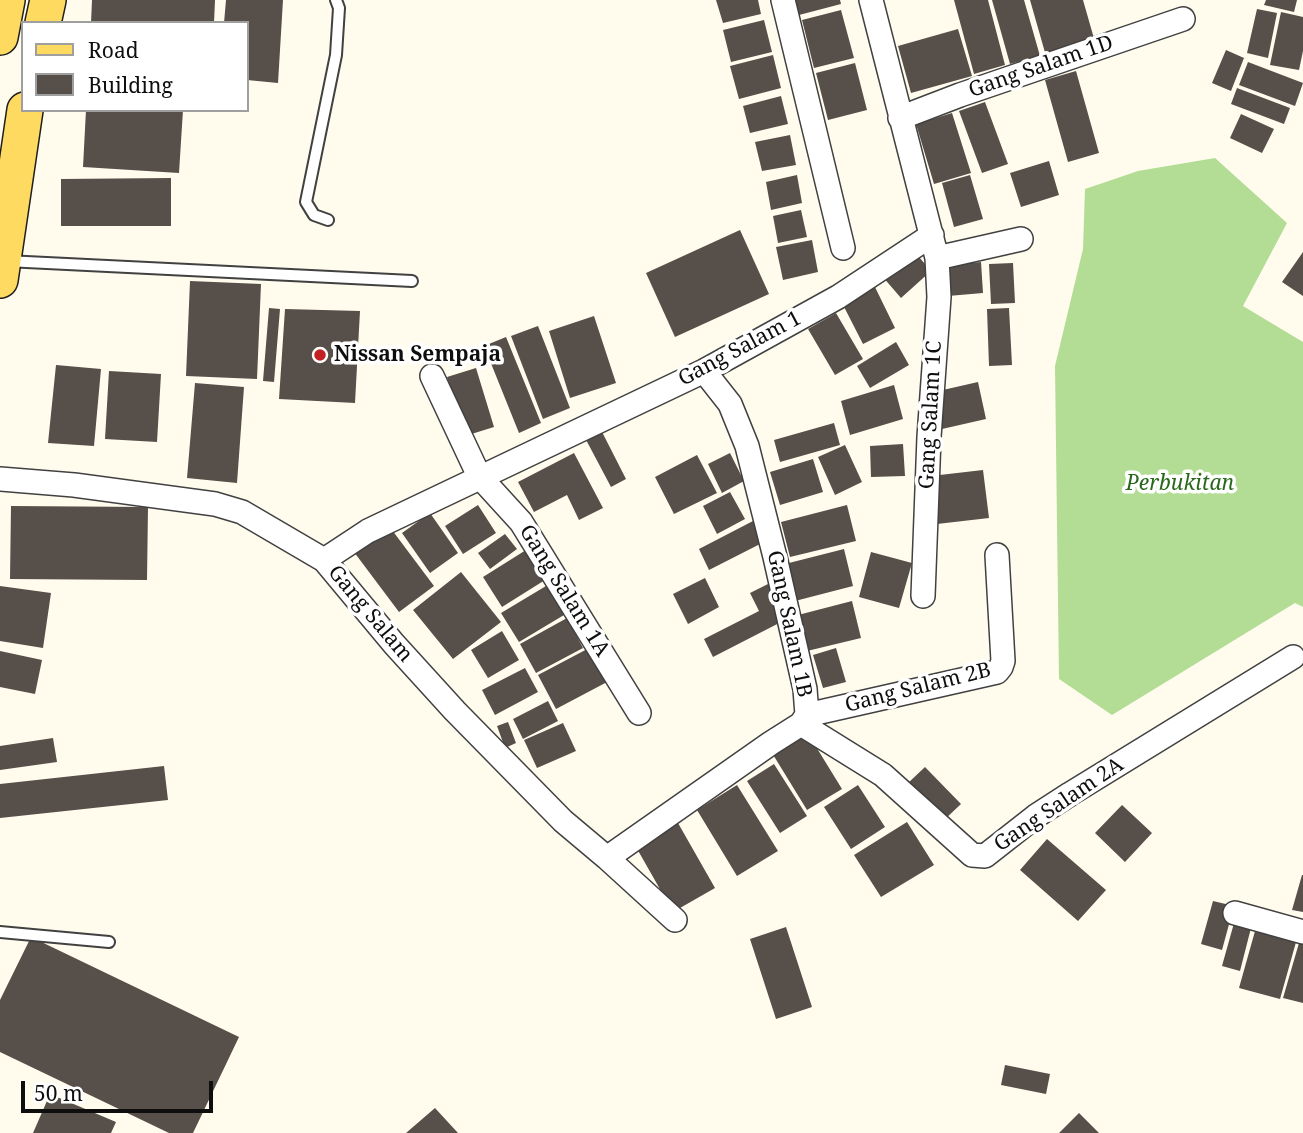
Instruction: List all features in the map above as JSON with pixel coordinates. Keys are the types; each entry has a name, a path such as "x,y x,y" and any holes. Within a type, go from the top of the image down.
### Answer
{"main road":[{"path":"0,37 7,0"},
{"path":"43,21 48,0"},
{"path":"0,46 21,45"},
{"path":"1,271 25,112"}],"street":[{"path":"783,0 843,248"},
{"path":"871,0 932,235"},
{"name":"Gang Salam 1D","path":"900,118 1183,19"},
{"name":"Gang Salam 1C","path":"923,596 929,437 939,297 937,258 932,235"},
{"name":"Gang Salam 1","path":"324,560 368,531 704,371 838,297 932,235"},
{"path":"937,258 1021,239"},
{"name":"Gang Salam 1B","path":"607,858 804,720 805,689 744,435 730,404 704,371"},
{"name":"Gang Salam 1A","path":"432,376 479,476 521,522 639,713"},
{"name":"Gang Salam","path":"0,479 74,485 215,505 242,512 324,560 394,644 455,711 564,821 607,858"},
{"name":"Gang Salam 2B","path":"804,720 997,671 1002,667 997,555"},
{"name":"Gang Salam 2A","path":"804,720 883,775 972,855 985,856 1036,816 1070,794 1293,657"},
{"path":"607,858 675,920"},
{"path":"1235,913 1303,932"}],"lane":[{"path":"328,220 314,215 306,202 337,55 339,8 336,0"},
{"path":"1,271 412,281"},
{"path":"0,932 108,942"}],"green space":[{"name":"Perbukitan","path":"1215,158 1287,223 1243,306 1303,342 1303,607 1295,603 1112,715 1059,679 1055,366 1083,249 1085,189 1138,171"}],"building":[{"path":"92,0 215,0 214,21 91,21"},
{"path":"226,0 283,0 278,83 248,80 248,21 224,21"},
{"path":"716,0 758,0 761,14 723,23"},
{"path":"795,0 840,0 841,4 799,15"},
{"path":"954,0 988,0 1005,65 974,74"},
{"path":"992,0 1024,0 1040,56 1010,64"},
{"path":"1030,0 1083,0 1095,42 1046,56"},
{"path":"1266,0 1297,0 1294,12 1264,5"},
{"path":"1257,9 1277,13 1268,58 1247,53"},
{"path":"841,10 854,58 814,68 802,20"},
{"path":"1281,12 1303,17 1303,51 1299,70 1270,65"},
{"path":"764,20 772,52 731,62 723,30"},
{"path":"958,29 972,76 911,93 898,46"},
{"path":"1226,50 1244,58 1231,91 1212,83"},
{"path":"773,55 781,88 739,99 730,66"},
{"path":"1248,62 1303,83 1295,106 1239,85"},
{"path":"855,63 867,110 828,120 816,73"},
{"path":"1076,71 1099,153 1068,162 1045,80"},
{"path":"1237,88 1290,108 1284,124 1231,104"},
{"path":"781,96 788,124 750,133 743,106"},
{"path":"985,102 1008,164 982,173 959,111"},
{"path":"86,112 183,112 179,173 83,167"},
{"path":"952,113 971,173 934,184 916,124"},
{"path":"1241,114 1274,129 1262,153 1230,138"},
{"path":"790,135 796,165 762,171 755,142"},
{"path":"1049,161 1059,195 1021,207 1010,173"},
{"path":"797,175 802,203 771,210 766,182"},
{"path":"970,175 983,219 954,227 942,183"},
{"path":"171,178 171,226 61,226 61,179"},
{"path":"801,210 807,237 778,243 773,216"},
{"path":"740,230 769,294 675,337 646,273"},
{"path":"812,240 818,272 783,280 776,247"},
{"path":"913,250 931,271 901,298 882,276"},
{"path":"1303,252 1303,296 1282,282"},
{"path":"981,262 983,293 948,296 946,265"},
{"path":"1013,263 1015,303 991,304 989,264"},
{"path":"190,281 261,284 257,379 186,376"},
{"path":"873,283 895,328 863,344 840,299"},
{"name":"Nissan Sempaja","path":"269,308 280,309 274,382 263,381"},
{"path":"1009,308 1012,365 989,366 987,309"},
{"name":"Nissan Sempaja","path":"285,309 360,311 355,403 279,399"},
{"path":"836,313 863,359 835,375 808,329"},
{"path":"594,316 616,383 570,398 549,331"},
{"path":"538,326 570,408 543,419 511,336"},
{"path":"506,337 541,423 519,433 484,346"},
{"path":"896,342 909,365 870,388 857,366"},
{"path":"56,365 101,369 94,446 48,443"},
{"path":"476,368 494,427 465,436 447,377"},
{"path":"109,371 161,374 157,442 105,439"},
{"path":"978,382 986,419 942,429 934,392"},
{"path":"195,383 244,387 237,483 187,478"},
{"path":"894,385 903,419 850,435 841,401"},
{"path":"834,423 840,445 780,462 774,440"},
{"path":"600,428 626,479 611,487 584,436"},
{"path":"903,444 905,476 871,477 870,446"},
{"path":"845,445 862,482 835,495 818,457"},
{"path":"574,453 603,508 579,520 567,495 534,512 518,482"},
{"path":"730,453 744,481 722,493 708,464"},
{"path":"697,455 717,493 674,514 655,477"},
{"path":"813,459 823,492 780,505 770,472"},
{"path":"983,470 989,518 937,524 931,476"},
{"path":"730,492 745,519 717,534 703,506"},
{"path":"478,505 496,533 463,554 445,526"},
{"path":"847,505 856,541 790,557 781,522"},
{"path":"11,506 148,507 147,580 10,579"},
{"path":"430,513 458,553 430,573 402,533"},
{"path":"753,521 764,542 709,570 699,549"},
{"path":"389,526 434,586 399,612 354,552"},
{"path":"505,534 517,549 490,569 478,553"},
{"path":"844,549 853,586 795,601 785,564"},
{"path":"526,550 545,580 502,607 483,577"},
{"path":"871,552 912,563 899,608 859,597"},
{"path":"461,572 501,622 453,659 413,610"},
{"path":"705,578 719,607 688,624 673,594"},
{"path":"768,584 787,619 713,657 704,639 759,611 750,593"},
{"path":"0,586 51,593 43,648 0,641"},
{"path":"546,586 564,615 519,642 501,613"},
{"path":"852,601 861,638 807,651 798,615"},
{"path":"567,618 583,648 536,673 520,644"},
{"path":"502,631 519,660 488,678 471,650"},
{"path":"591,647 609,681 556,709 538,675"},
{"path":"836,648 846,682 823,688 813,655"},
{"path":"0,651 42,660 35,694 0,687"},
{"path":"525,668 538,692 495,715 482,690"},
{"path":"548,701 558,721 523,739 513,719"},
{"path":"508,722 516,743 505,748 497,726"},
{"path":"563,723 576,751 537,768 524,740"},
{"path":"807,732 842,789 807,810 772,753"},
{"path":"53,738 57,762 0,770 0,746"},
{"path":"774,764 807,816 780,833 747,781"},
{"path":"164,766 168,800 0,818 0,784"},
{"path":"925,767 961,804 943,821 907,784"},
{"path":"737,785 778,851 737,876 697,810"},
{"path":"858,785 885,827 851,849 824,807"},
{"path":"1122,805 1152,833 1125,862 1095,833"},
{"path":"907,822 934,865 881,897 854,855"},
{"path":"678,823 715,888 673,912 636,847"},
{"path":"1047,839 1106,890 1078,921 1020,870"},
{"path":"1303,875 1303,912 1292,910"},
{"path":"1213,901 1234,906 1222,950 1201,944"},
{"path":"1234,923 1251,928 1240,971 1222,966"},
{"path":"1257,924 1298,935 1280,999 1239,988"},
{"path":"786,927 812,1007 776,1019 750,939"},
{"path":"31,937 239,1037 193,1133 169,1133 0,1052 0,1000"},
{"path":"1299,943 1303,944 1303,1003 1283,998"},
{"path":"1005,1065 1050,1074 1046,1094 1001,1085"},
{"path":"50,1094 116,1122 111,1133 33,1133"},
{"path":"435,1108 458,1133 406,1133"},
{"path":"1079,1113 1099,1133 1059,1133"}],"place":[{"name":"Nissan Sempaja","path":"320,355"}]}
